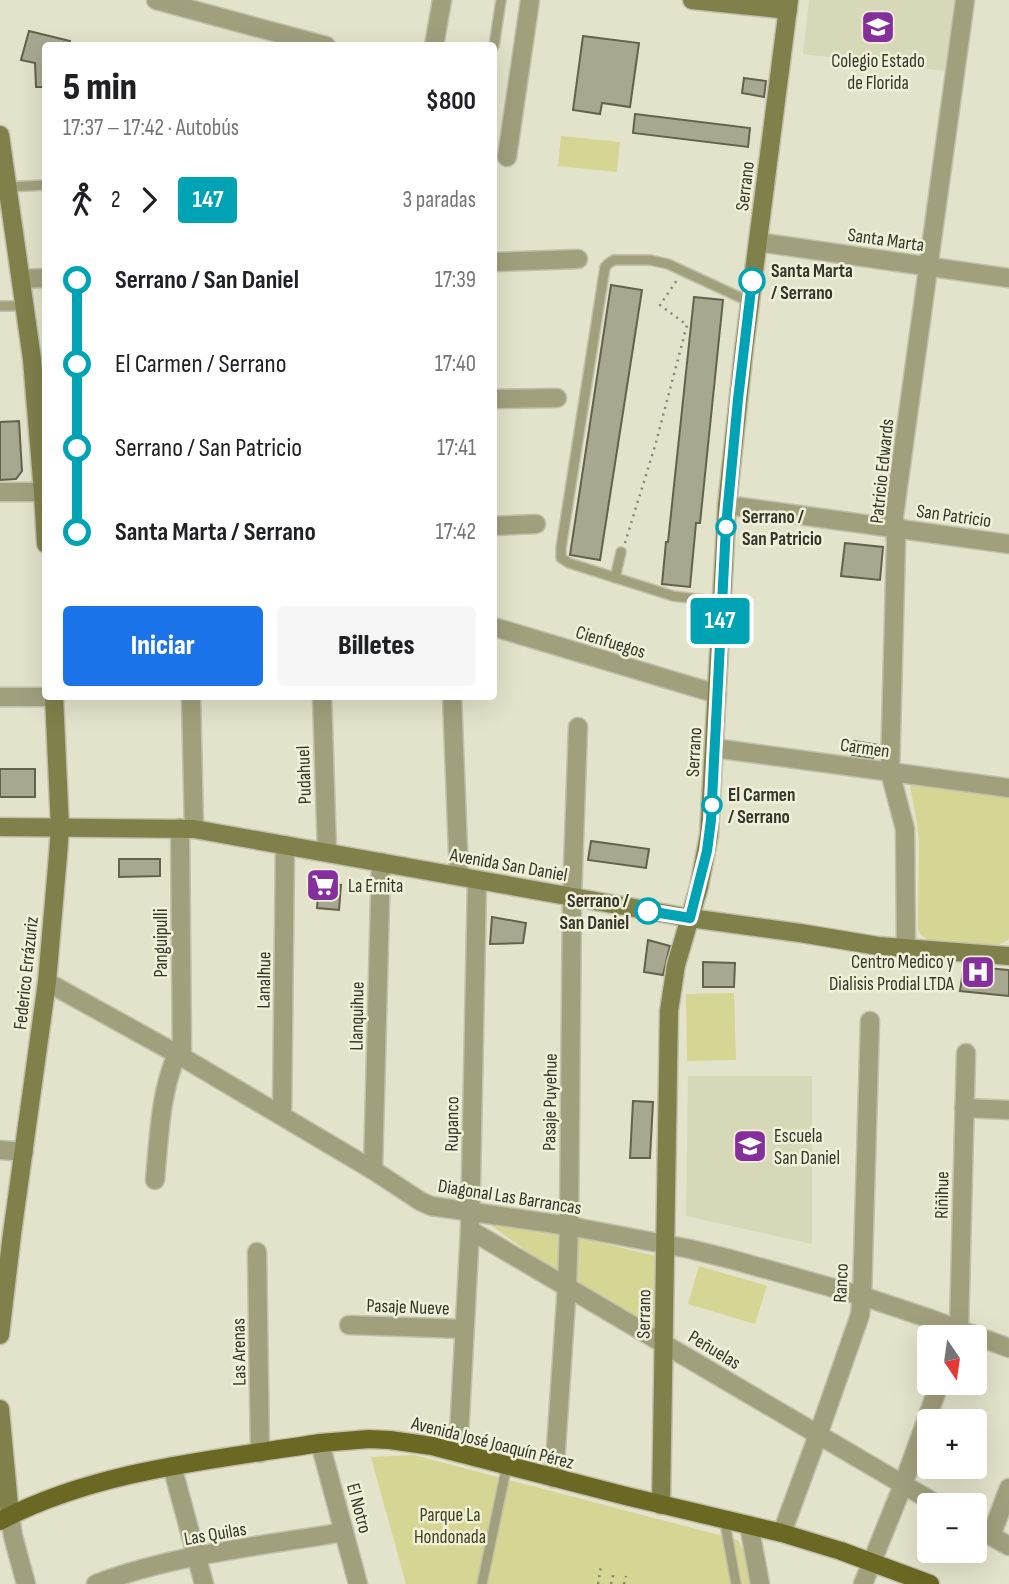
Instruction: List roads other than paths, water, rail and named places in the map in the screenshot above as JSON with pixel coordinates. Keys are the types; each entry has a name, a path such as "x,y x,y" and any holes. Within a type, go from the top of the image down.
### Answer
{"main road":[{"name":"Avenida José Joaquín Pérez","path":"5,1519 93,1485 146,1471 320,1443 357,1439 390,1440 432,1446 782,1533 930,1584"}],"street":[{"path":"156,0 207,6 314,42"},
{"path":"435,42 442,0"},
{"path":"507,158 530,0"},
{"path":"692,0 789,5"},
{"name":"Patricio Edwards","path":"906,948 905,829 890,772 894,516 965,0"},
{"name":"Serrano","path":"662,1505 669,1011 676,965 709,835 727,505 750,302 789,5"},
{"path":"0,137 41,413 42,452"},
{"name":"Santa Marta","path":"758,242 1009,278"},
{"path":"497,262 578,259"},
{"path":"22,279 42,278"},
{"path":"497,399 557,398"},
{"path":"0,492 42,492"},
{"name":"San Patricio","path":"727,505 1009,544"},
{"path":"497,526 536,524"},
{"name":"Cienfuegos","path":"497,628 717,694"},
{"path":"0,696 42,697"},
{"name":"Federico Errázuriz","path":"0,1335 47,982 60,828 54,700"},
{"name":"Panguipulli","path":"155,1180 165,1091 170,1069 179,1056 191,700"},
{"name":"Pudahuel","path":"321,700 327,852"},
{"path":"452,700 459,876"},
{"name":"Pasaje Puyehue","path":"554,1478 569,1226 572,897 578,727"},
{"name":"Carmen","path":"714,748 1009,788"},
{"name":"Avenida San Daniel","path":"0,827 187,828 690,918 878,946 1009,956"},
{"name":"Lanalhue","path":"282,1116 285,845"},
{"name":"Llanquihue","path":"373,1170 381,862"},
{"name":"Rupanco","path":"458,1453 470,1221 477,880"},
{"name":"Diagonal Las Barrancas","path":"47,982 282,1116 431,1206 470,1221 569,1226 760,1267 862,1296 937,1325"},
{"name":"Ranco","path":"782,1533 858,1321 862,1296 870,1021"},
{"name":"Riñihue","path":"958,1325 966,1053"},
{"path":"964,1108 1009,1110"},
{"path":"0,1150 24,1152"},
{"name":"Peñuelas","path":"470,1221 566,1286 917,1493"},
{"name":"Las Arenas","path":"257,1252 260,1452"},
{"name":"Pasaje Nueve","path":"349,1325 464,1329"},
{"name":"Diagonal Las Barrancas","path":"987,1342 1009,1348"},
{"path":"863,1584 935,1395"},
{"path":"0,1409 5,1519 13,1536 26,1584"},
{"name":"El Notro","path":"320,1443 358,1584"},
{"path":"172,1466 204,1584"},
{"path":"991,1536 1009,1488"},
{"path":"749,1525 760,1584"},
{"name":"Las Quilas","path":"96,1584 119,1575 196,1557 344,1532"},
{"path":"987,1534 1009,1546"}],"lane":[{"path":"495,42 501,0"},
{"path":"8,187 42,185"},
{"path":"721,602 673,596 569,563 561,558 560,553 603,272 609,263 620,260 660,261 750,302"},
{"path":"0,306 25,306"},
{"path":"615,578 621,552"},
{"path":"482,1584 508,1465"},
{"path":"724,1518 736,1584"}],"place":[{"name":"Colegio Estado de Florida","path":"878,27"},
{"name":"Santa Marta / Serrano","path":"752,281"},
{"name":"Serrano / San Patricio","path":"726,527"},
{"name":"El Carmen / Serrano","path":"712,805"},
{"name":"La Ernita","path":"323,885"},
{"name":"Serrano / San Daniel","path":"648,911"},
{"name":"Centro Medico y Dialisis Prodial LTDA","path":"978,972"},
{"name":"Escuela San Daniel","path":"750,1146"}],"park label":[{"name":"Parque La Hondonada","path":"450,1525"}]}
